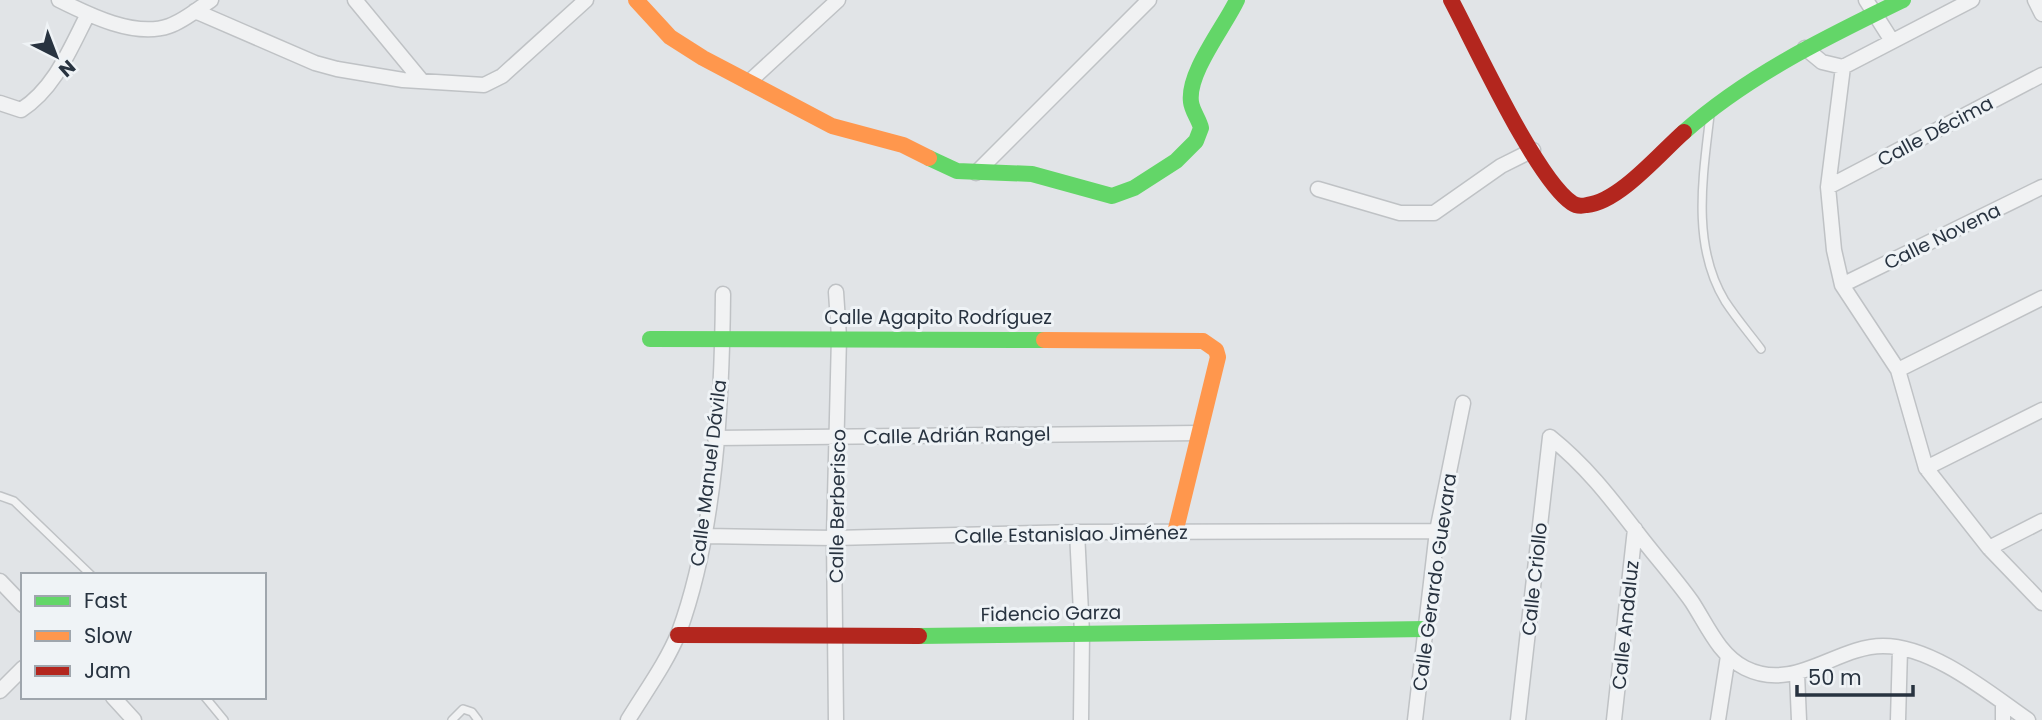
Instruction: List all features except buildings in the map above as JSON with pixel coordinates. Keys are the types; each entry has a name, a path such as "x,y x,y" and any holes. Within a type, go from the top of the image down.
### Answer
{"street":[{"path":"59,0 88,14 120,24 158,29 172,26 211,0"},
{"path":"355,0 421,80"},
{"path":"195,11 315,63 375,76 474,86 492,82 586,0"},
{"path":"749,82 838,0"},
{"path":"976,173 1149,0"},
{"path":"646,4 670,37 832,126 903,145 957,171 1032,174 1112,196 1124,195 1138,188 1172,163 1198,138 1201,126 1191,102 1192,89 1198,72 1242,0"},
{"path":"1451,0 1555,185 1572,203 1588,206 1608,200 1711,108 1870,7 1903,0"},
{"path":"1805,48 1822,62 1843,67 1972,0"},
{"path":"2035,0 2042,14"},
{"path":"1870,7 1892,41"},
{"path":"0,103 21,110 37,99 57,73 88,14"},
{"path":"1843,67 1828,187 1834,250 1842,285 1898,370 1926,468 1989,548 2042,603"},
{"name":"Calle Décima","path":"1828,187 2042,75"},
{"path":"1318,189 1400,213 1434,213 1501,166 1533,150"},
{"name":"Calle Novena","path":"1842,285 2042,187"},
{"name":"Calle Berberisco","path":"836,292 839,337 839,436 834,538 836,720"},
{"name":"Calle Manuel Dávila","path":"628,720 678,635 693,588 705,536 723,337 723,294"},
{"path":"1898,370 2042,298"},
{"name":"Calle Agapito Rodríguez","path":"650,339 1194,339 1211,344 1218,357 1199,433"},
{"name":"Calle Gerardo Guevara","path":"1415,720 1437,531 1463,403"},
{"path":"1926,468 2042,410"},
{"path":"1175,533 1199,433"},
{"name":"Calle Adrián Rangel","path":"715,438 1199,433"},
{"name":"Calle Criollo","path":"1518,720 1550,437 1591,472 1635,529"},
{"path":"1989,548 2042,522"},
{"path":"1635,529 1692,602 1728,656 1751,671 1797,674 1865,650 1882,646 1900,649 1951,668 2028,720"},
{"name":"Calle Andaluz","path":"1614,720 1635,529"},
{"name":"Calle Estanislao Jiménez","path":"705,536 834,538 1077,532 1437,531"},
{"path":"1077,532 1082,633 1081,720"},
{"path":"0,581 21,603"},
{"name":"Fidencio Garza","path":"678,635 835,637 1426,629"},
{"path":"1898,720 1900,649"},
{"path":"1718,720 1728,656"},
{"path":"0,691 21,670"},
{"path":"1797,674 1799,720"},
{"path":"114,699 126,717"},
{"path":"2003,702 2003,720"}],"lane":[{"path":"1711,108 1701,196 1703,233 1709,259 1724,299 1761,349"},
{"path":"0,496 14,501 89,573"},
{"path":"207,699 225,720"},
{"path":"452,720 463,709 472,712 478,720"}],"traffic: fast":[{"path":"929,158 957,171 1032,174 1112,196 1134,188 1176,161 1196,141 1201,128 1191,102 1191,90 1208,50 1237,0"},
{"path":"1684,132 1709,111 1789,58 1903,0"},
{"path":"650,339 1044,340"},
{"path":"919,636 1426,629"}],"traffic: slow":[{"path":"636,0 670,37 703,58 832,126 903,145 929,158"},
{"path":"1044,340 1203,341 1216,350 1218,357 1175,533"}],"traffic: jam":[{"path":"1451,0 1524,140 1557,189 1574,204 1587,205 1612,195 1684,132"},
{"path":"678,635 919,636"}]}
